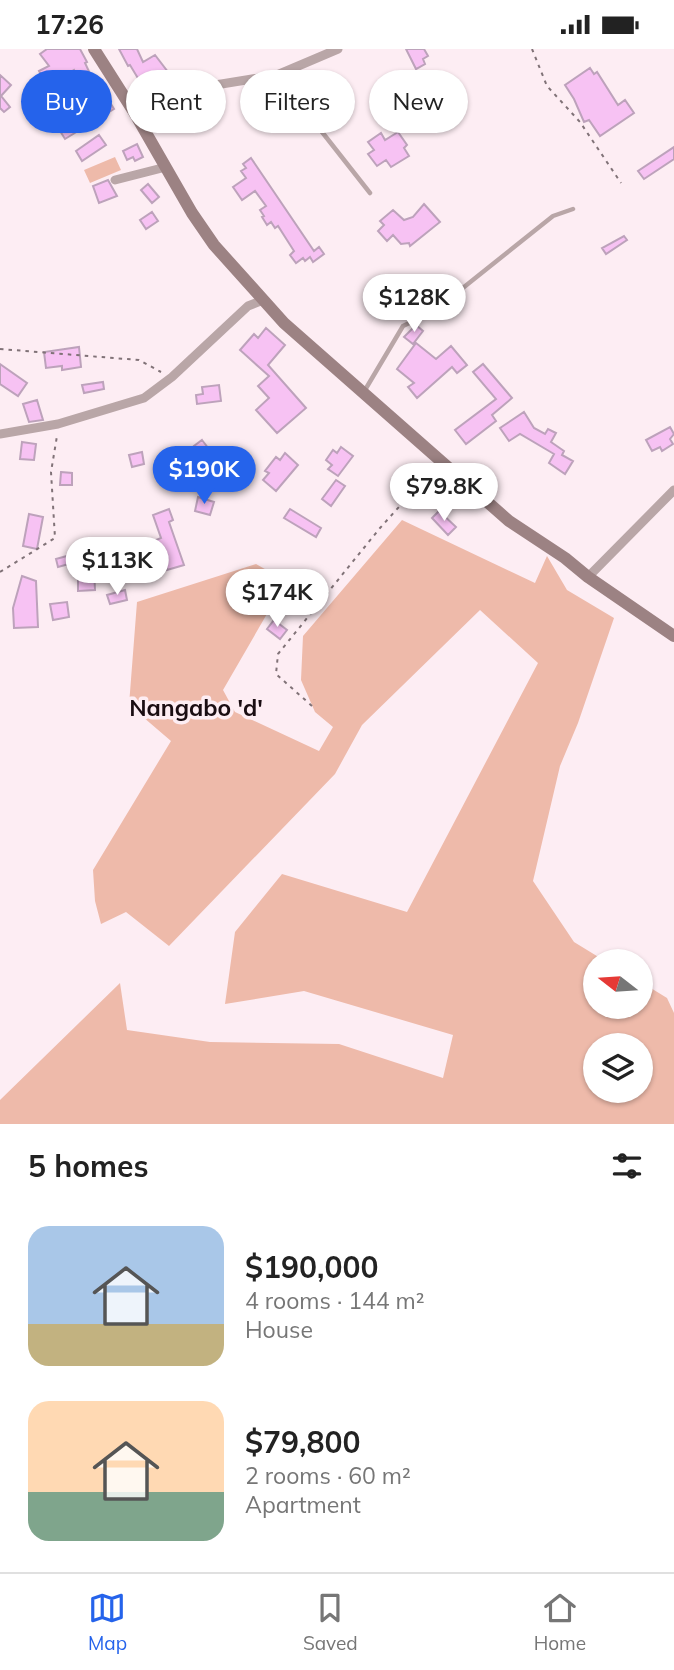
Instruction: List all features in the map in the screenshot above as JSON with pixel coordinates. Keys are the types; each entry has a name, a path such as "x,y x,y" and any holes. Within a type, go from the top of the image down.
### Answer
{"street":[{"path":"94,49 126,99"},
{"path":"290,70 338,49"},
{"path":"147,133 192,213 214,245 262,300 303,341 509,521 674,636"},
{"path":"115,180 166,166"},
{"path":"0,434 58,424 144,398 172,377 248,306 262,300"},
{"path":"588,577 672,495"}],"lane":[{"path":"323,133 370,193"},
{"path":"364,392 403,325 434,311 553,216 573,209"}],"path":[{"path":"532,49 547,86 580,122 621,183"},
{"path":"0,349 139,360 172,377"},
{"path":"0,572 55,538 51,472 58,424"},
{"path":"312,706 276,674 278,654 380,529 425,478 444,463"}],"shaded area":[{"path":"115,157 121,170 90,183 84,170"},
{"path":"402,520 535,583 547,556 567,590 614,618 578,723 560,766 533,881 574,942 585,949 583,949 583,1019 653,1019 653,989 667,998 674,1013 674,1124 0,1124 0,1100 120,983 127,1030 210,1042 339,1044 443,1078 453,1035 304,991 225,1004 235,932 282,874 407,912 538,663 480,610 362,725 335,774 169,946 126,912 101,924 95,901 93,870 171,741 129,705 137,602 256,564 286,581 223,690 235,712 319,751 333,727 315,712 301,680 303,636"}],"building":[{"path":"47,49 80,49 88,70 41,70 49,66 40,54"},
{"path":"119,49 137,49 143,62 155,55 166,70 133,70"},
{"path":"406,49 424,49 428,56 423,59 425,64 416,69"},
{"path":"590,68 594,74 597,72 618,105 625,100 634,113 600,136 589,120 584,122 565,85"},
{"path":"0,75 11,85 1,96 10,107 4,112 0,108"},
{"path":"61,133 75,133 65,139"},
{"path":"381,133 385,140 399,133 407,145 404,148 409,156 391,167 386,160 377,166 368,154 374,150 368,142"},
{"path":"99,135 106,145 82,161 76,151"},
{"path":"137,144 143,157 135,161 133,157 127,160 123,151"},
{"path":"674,147 674,159 644,179 638,171"},
{"path":"251,158 314,251 319,247 324,254 313,262 310,257 296,263 290,255 294,251 278,226 275,228 271,222 267,225 262,217 264,216 260,210 266,206 255,191 242,200 233,187 246,178 241,171 246,168 243,164"},
{"path":"108,180 117,196 99,203 93,186"},
{"path":"148,184 159,197 152,203 141,190"},
{"path":"424,204 440,222 410,246 409,243 401,244 393,235 387,241 378,231 384,225 380,221 393,210 404,220 413,217"},
{"path":"152,212 158,221 146,229 140,220"},
{"path":"624,236 627,240 606,254 602,248"},
{"path":"416,325 423,331 413,344 404,337"},
{"path":"266,328 285,345 268,365 306,408 277,433 256,410 269,398 258,386 269,376 240,350 254,334 258,338"},
{"path":"416,343 436,359 451,346 467,365 457,373 452,367 417,398 408,387 414,383 397,369"},
{"path":"79,347 81,367 62,370 62,366 46,368 44,352"},
{"path":"0,364 27,383 18,396 0,384"},
{"path":"483,364 512,398 492,415 496,421 466,444 455,430 496,399 473,372"},
{"path":"103,382 104,389 84,393 82,385"},
{"path":"219,385 221,401 197,404 196,395 203,394 202,387"},
{"path":"37,400 43,420 29,422 23,404"},
{"path":"524,412 534,428 545,434 548,429 556,433 551,442 564,451 562,455 573,461 565,474 549,463 554,454 520,434 509,441 500,428"},
{"path":"670,427 674,434 670,439 673,444 662,451 660,447 652,451 646,440"},
{"path":"202,440 212,453 200,462 207,464 204,472 194,468 200,454 194,446"},
{"path":"22,442 36,444 34,460 20,459"},
{"path":"341,447 353,456 338,476 328,469 332,465 326,460 333,450 337,453"},
{"path":"142,452 144,464 132,467 129,455"},
{"path":"285,453 298,465 276,491 263,480 269,473 265,471 276,457 280,460"},
{"path":"409,466 416,474 406,482 399,475"},
{"path":"61,472 72,473 72,485 60,485"},
{"path":"336,480 345,486 331,506 322,499"},
{"path":"198,497 214,502 210,515 195,511"},
{"path":"169,509 173,520 169,522 184,565 167,570 156,540 161,538 153,515"},
{"path":"290,509 321,528 316,537 284,518"},
{"path":"439,511 456,527 448,535 432,518"},
{"path":"29,514 43,517 37,549 23,546"},
{"path":"74,554 76,562 58,567 56,559"},
{"path":"94,568 95,590 78,591 78,569"},
{"path":"22,576 36,581 38,627 14,628 13,608"},
{"path":"125,590 127,600 110,604 107,595"},
{"path":"67,602 69,617 53,620 50,604"},
{"path":"274,620 287,630 280,639 267,629"}],"district":[{"name":"Nangabo 'd'","path":"196,708"}]}
